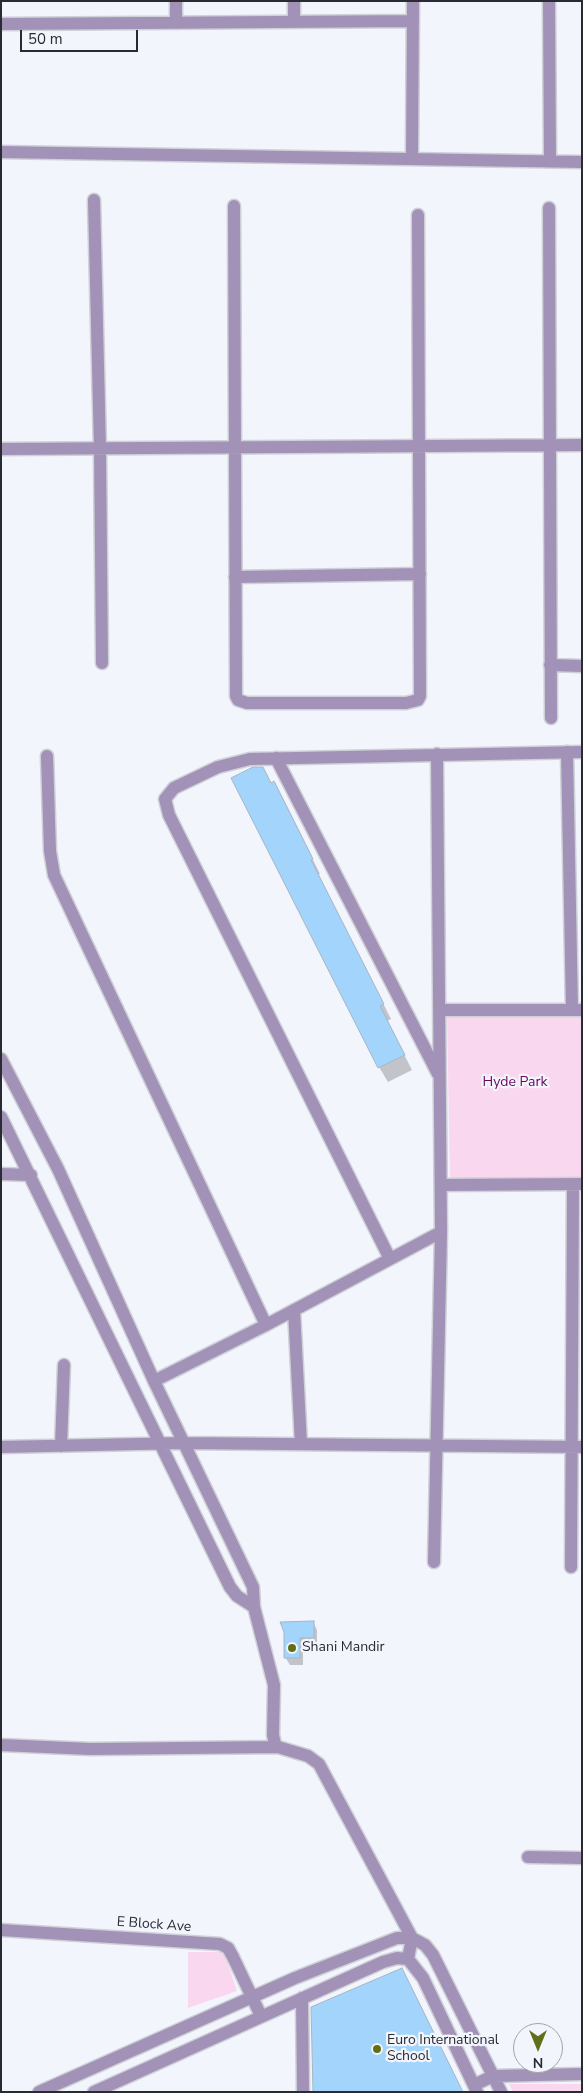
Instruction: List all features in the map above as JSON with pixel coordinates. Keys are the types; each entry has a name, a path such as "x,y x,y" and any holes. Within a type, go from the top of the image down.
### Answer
{"street":[{"path":"176,1 176,23"},
{"path":"294,1 294,22"},
{"path":"412,159 413,1"},
{"path":"548,1 550,161"},
{"path":"1,24 413,21"},
{"path":"1,152 582,162"},
{"path":"94,200 100,449 102,663"},
{"path":"234,206 236,696 238,700 247,703 406,703 418,700 422,689 418,215"},
{"path":"549,208 551,718"},
{"path":"1,449 234,449 582,445"},
{"path":"235,577 420,574"},
{"path":"550,665 582,666"},
{"path":"439,1010 577,1010 567,752"},
{"path":"390,1259 165,806 168,792 218,766 250,759 582,752"},
{"path":"434,1562 441,1232 437,754"},
{"path":"47,756 52,867 266,1325"},
{"path":"276,758 439,1076"},
{"path":"1,1059 58,1170 154,1381 253,1587 254,1607 273,1677 273,1740 278,1747"},
{"path":"1,1117 230,1587 237,1596 254,1607"},
{"path":"1,1174 30,1175"},
{"path":"440,1185 578,1184 576,1447 571,1567"},
{"path":"154,1381 266,1325 441,1232"},
{"path":"294,1310 301,1444"},
{"path":"61,1446 64,1365"},
{"path":"1,1447 184,1443 576,1447"},
{"path":"1,1745 90,1749 278,1747 308,1756 320,1764 412,1938 408,1958 423,1978 475,2088 493,2076 582,2074"},
{"path":"528,1856 582,1858"},
{"name":"E Block Ave","path":"1,1930 220,1944 228,1948 250,1998 261,2016"},
{"path":"39,2092 250,1998 384,1942 398,1938 412,1938 425,1945 433,1955 501,2092"},
{"path":"94,2092 384,1962 408,1958"},
{"path":"302,1998 303,2092"}],"green space":[{"name":"Hyde Park","path":"447,1016 582,1016 582,1178 450,1179"},
{"path":"188,1952 224,1952 237,1991 188,2008"},
{"path":"509,2084 582,2084 582,2092 513,2092"}],"building":[{"path":"253,767 263,767 271,783 274,781 313,859 311,860 384,1004 380,1006 405,1055 378,1068 231,778"},
{"name":"Shani Mandir","path":"314,1621 314,1638 300,1638 300,1658 284,1658 284,1632 280,1622"},
{"name":"Euro International School","path":"402,1968 463,2092 313,2092 311,2007"}],"place":[{"name":"Shani Mandir","path":"292,1648"},
{"name":"Euro International School","path":"377,2049"}]}
